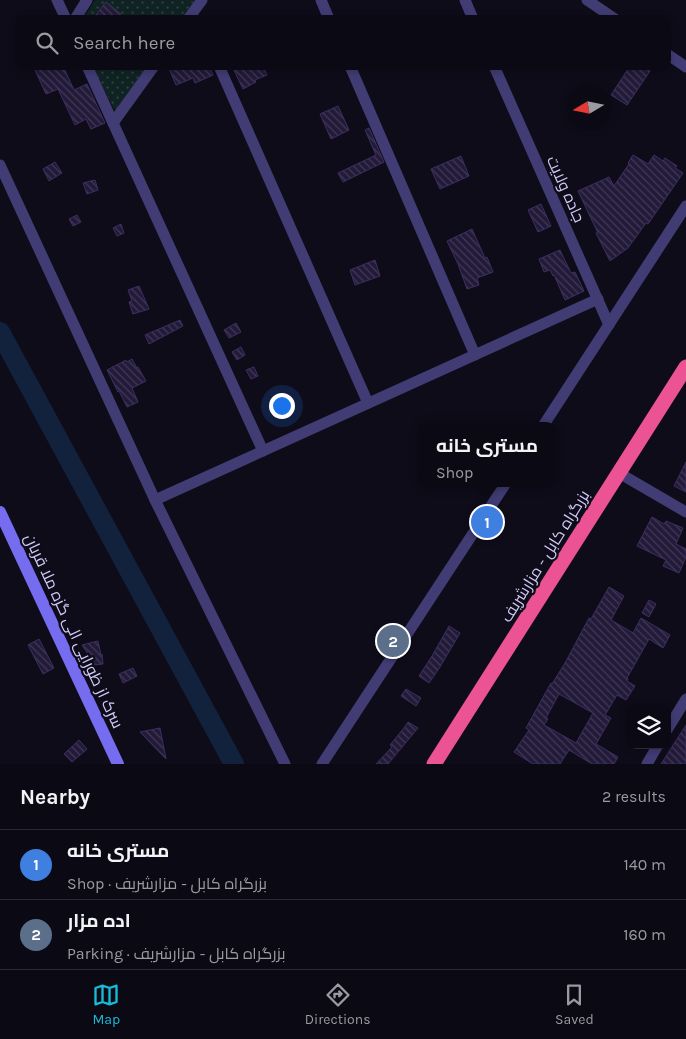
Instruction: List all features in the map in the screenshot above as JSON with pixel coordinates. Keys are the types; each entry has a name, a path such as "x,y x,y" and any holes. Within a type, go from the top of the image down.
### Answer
{"highway":[{"name":"بزرگراه کابل - مزارشریف","path":"434,764 686,367"}],"street":[{"path":"57,0 64,15"},
{"path":"77,15 87,0"},
{"path":"194,15 202,0"},
{"path":"321,0 327,15"},
{"path":"465,0 471,15"},
{"path":"587,0 609,15"},
{"path":"671,57 686,67"},
{"path":"90,70 263,451"},
{"path":"113,123 151,70"},
{"path":"221,70 368,403"},
{"path":"352,70 476,355"},
{"name":"جاده ولایت","path":"496,70 609,325"},
{"path":"0,165 155,500 285,764"},
{"path":"546,422 686,206"},
{"path":"155,500 598,300"},
{"path":"619,473 686,512"},
{"path":"322,764 503,487"},
{"name":"سرک از ظورایی الی گزه ملا قربان","path":"0,512 118,764"},
{"path":"671,723 686,699"},
{"path":"646,764 655,749"}],"green space":[{"path":"95,0 195,0 184,15 86,15"},
{"path":"94,70 144,70 115,111"}],"building":[{"path":"106,2 121,14 120,15 96,15"},
{"path":"35,70 65,70 74,90 87,84 105,123 91,129 86,119 75,125 58,89 46,94"},
{"path":"170,70 211,70 213,75 195,83 193,78 176,85"},
{"path":"234,70 265,70 267,75 255,80 256,82 243,89"},
{"path":"627,70 649,70 650,71 627,105 611,95"},
{"path":"338,106 349,130 331,139 320,114"},
{"path":"369,128 384,162 343,182 338,173 376,155 365,130"},
{"path":"633,155 648,164 654,155 663,161 665,158 677,166 675,168 683,173 648,224 646,223 628,248 610,261 578,191 609,177 614,186"},
{"path":"461,156 469,176 440,189 431,169"},
{"path":"55,162 62,173 49,181 43,169"},
{"path":"95,180 98,190 87,194 83,183"},
{"path":"541,204 551,226 538,232 528,210"},
{"path":"77,215 81,222 73,226 69,219"},
{"path":"121,224 124,233 117,236 113,228"},
{"path":"472,229 493,272 477,278 479,285 467,289 447,241"},
{"path":"560,250 571,273 575,272 584,291 565,300 554,275 550,270 544,272 539,259"},
{"path":"375,260 380,276 355,285 350,270"},
{"path":"139,286 149,309 133,314 129,302 132,301 128,290"},
{"path":"180,320 183,326 149,344 145,335"},
{"path":"236,323 241,332 229,338 224,330"},
{"path":"241,347 245,355 237,360 232,352"},
{"path":"132,359 146,381 132,388 138,402 127,407 107,370 126,360 127,362"},
{"path":"254,367 258,376 251,379 246,370"},
{"path":"686,462 686,492 674,486"},
{"path":"652,517 664,524 666,521 683,528 676,544 686,549 686,557 679,573 663,566 666,560 637,546"},
{"path":"609,587 624,596 611,620 633,633 641,618 670,635 663,648 649,639 627,678 627,681 635,686 626,700 617,695 605,715 611,718 596,744 618,757 614,764 592,764 569,750 560,764 533,764 514,752 529,730 526,728 551,683 565,663 589,618 591,619","holes":["559,694 593,713 576,743 544,725"]},
{"path":"649,600 656,604 649,617 642,613"},
{"path":"449,626 460,633 429,683 419,676"},
{"path":"39,639 54,668 43,674 28,645"},
{"path":"98,641 103,664 93,665 92,660 82,645"},
{"path":"133,668 137,676 123,683 119,674"},
{"path":"406,689 421,698 416,706 401,696"},
{"path":"408,722 418,728 388,764 376,764 392,747 390,745"},
{"path":"686,725 686,764 661,764"},
{"path":"160,728 166,759 140,732"},
{"path":"79,740 87,749 72,762 64,754"}],"waterway":[{"path":"0,332 234,764"}],"place":[{"name":"مستری خانه","path":"487,522"},
{"name":"اده مزار","path":"393,641"}]}
